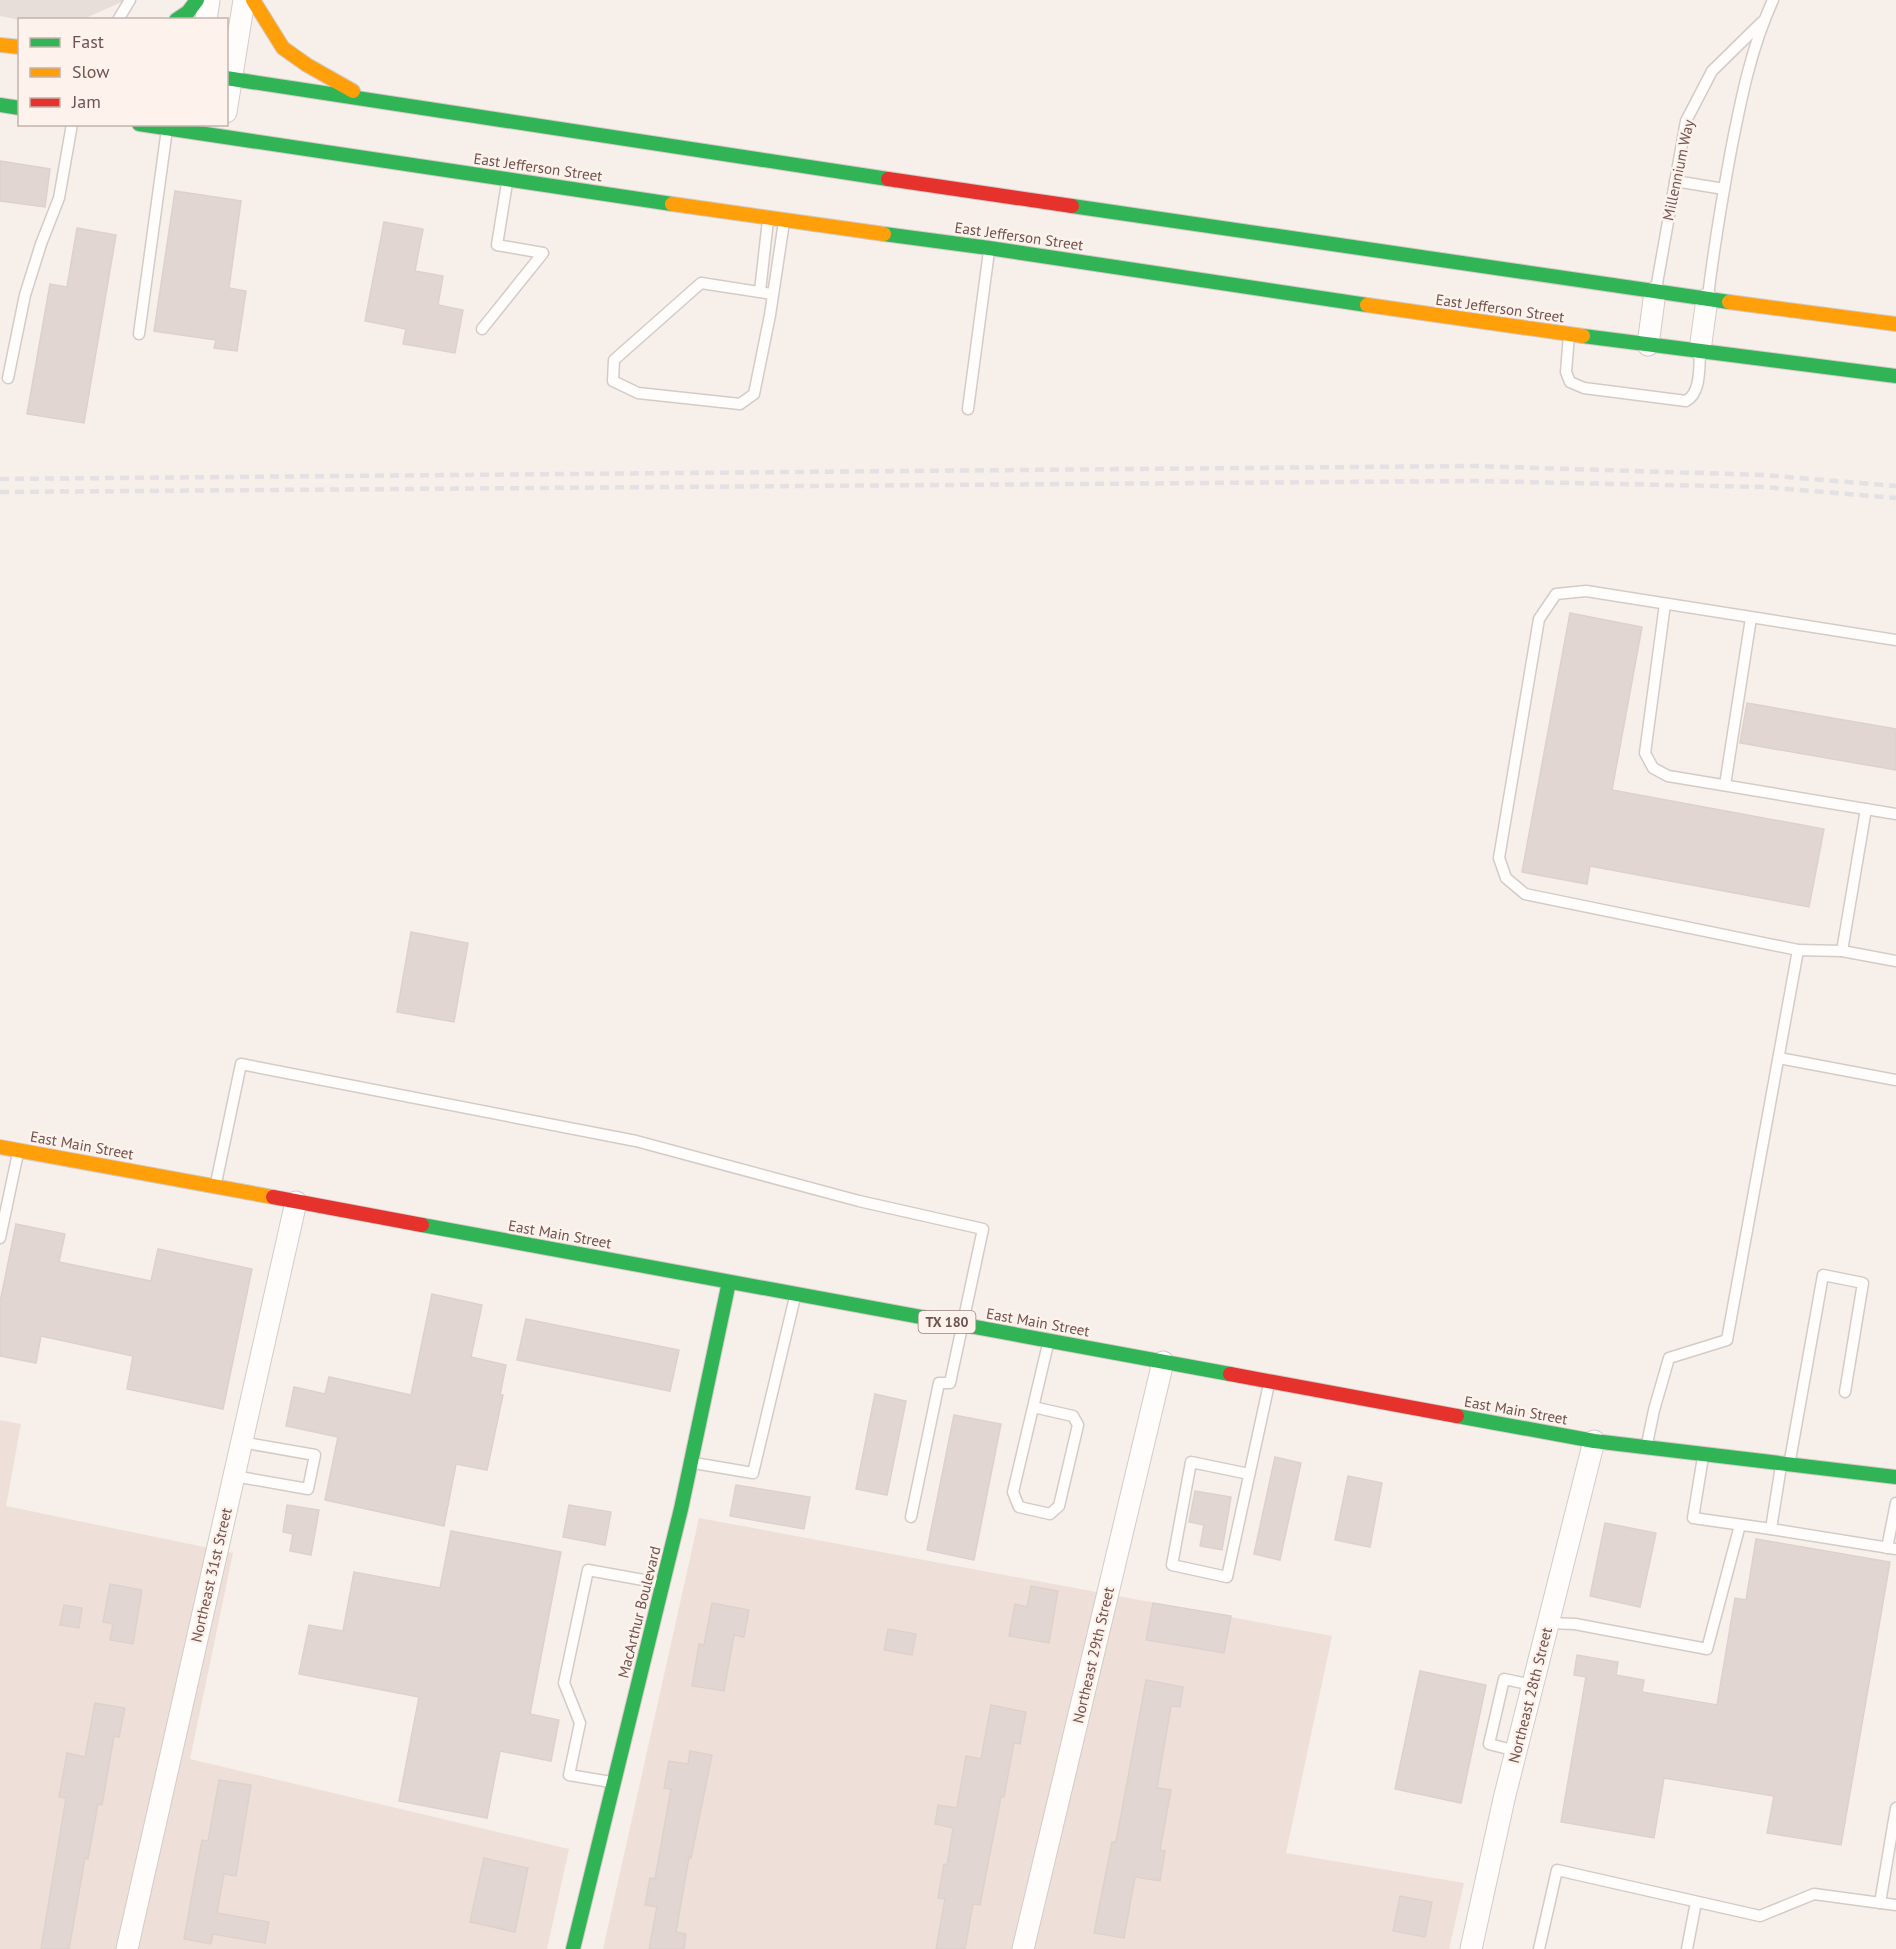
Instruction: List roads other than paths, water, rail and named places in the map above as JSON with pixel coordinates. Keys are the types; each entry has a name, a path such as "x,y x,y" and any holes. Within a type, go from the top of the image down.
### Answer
{"main road":[{"path":"179,18 188,12 197,0"},
{"path":"253,0 283,48 307,65 372,101"},
{"path":"0,45 18,47"},
{"path":"229,79 1655,292 1896,324"},
{"path":"0,105 18,108"},
{"name":"East Jefferson Street","path":"160,126 223,131 507,180 768,219 990,248 1569,335 1896,376"},
{"name":"East Main Street","path":"0,1147 1594,1441 1896,1477"},
{"name":"MacArthur Boulevard","path":"573,1949 663,1584 729,1282"}],"street":[{"path":"206,18 209,0"},
{"path":"229,79 244,0"},
{"name":"Millennium Way","path":"1648,345 1655,292"},
{"name":"Millennium Way","path":"1700,350 1707,299"},
{"name":"Northeast 31st Street","path":"126,1949 296,1202"},
{"name":"Northeast 29th Street","path":"1023,1949 1163,1362"},
{"name":"Northeast 28th Street","path":"1471,1949 1516,1751 1594,1441"}],"lane":[{"path":"119,18 130,0"},
{"name":"Millennium Way","path":"1707,299 1716,232 1743,87 1764,20 1773,0"},
{"name":"Millennium Way","path":"1655,292 1686,121 1712,71 1764,20"},
{"path":"8,378 25,295 59,198 72,126"},
{"path":"139,333 181,128"},
{"path":"482,329 543,253 497,245 507,180"},
{"path":"1675,180 1724,189"},
{"path":"760,291 768,219"},
{"path":"772,294 701,284 614,360 614,381 638,393 740,404 754,394 770,315 784,221"},
{"path":"968,409 990,248"},
{"path":"1569,335 1566,375 1576,387 1686,401 1695,391 1700,350"},
{"path":"1896,640 1586,591 1556,594 1539,620 1499,858 1506,878 1526,894 1798,950 1842,951 1896,961"},
{"path":"1665,604 1646,753 1653,768 1668,776 1896,814"},
{"path":"1725,785 1751,618"},
{"path":"1842,951 1866,809"},
{"path":"1647,1447 1654,1410 1669,1358 1727,1340 1798,950"},
{"path":"1779,1058 1896,1080"},
{"path":"215,1187 241,1064 636,1142 859,1201 982,1229 950,1383 939,1383 911,1517"},
{"path":"0,1238 18,1150"},
{"path":"1771,1529 1823,1275 1863,1283 1845,1392"},
{"path":"691,1462 753,1473 796,1294"},
{"path":"1033,1407 1073,1416 1078,1425 1059,1506 1050,1514 1019,1507 1013,1492 1033,1407 1049,1340"},
{"path":"1249,1474 1191,1462 1172,1565 1227,1577 1270,1381"},
{"path":"234,1476 308,1489 315,1455 241,1442"},
{"path":"1704,1454 1693,1518 1891,1549 1896,1503"},
{"path":"1549,1623 1575,1624 1707,1649 1740,1525"},
{"path":"614,1783 569,1775 579,1723 564,1683 588,1570 663,1584"},
{"path":"1516,1751 1489,1744 1504,1679 1533,1684"},
{"path":"1880,1904 1896,1808"},
{"path":"1539,1949 1557,1870 1760,1916 1814,1894 1896,1905"},
{"path":"1688,1949 1696,1902"}],"railway":[{"path":"0,479 1473,466 1765,475 1896,486"},
{"path":"0,492 1475,481 1764,487 1896,498"}]}
